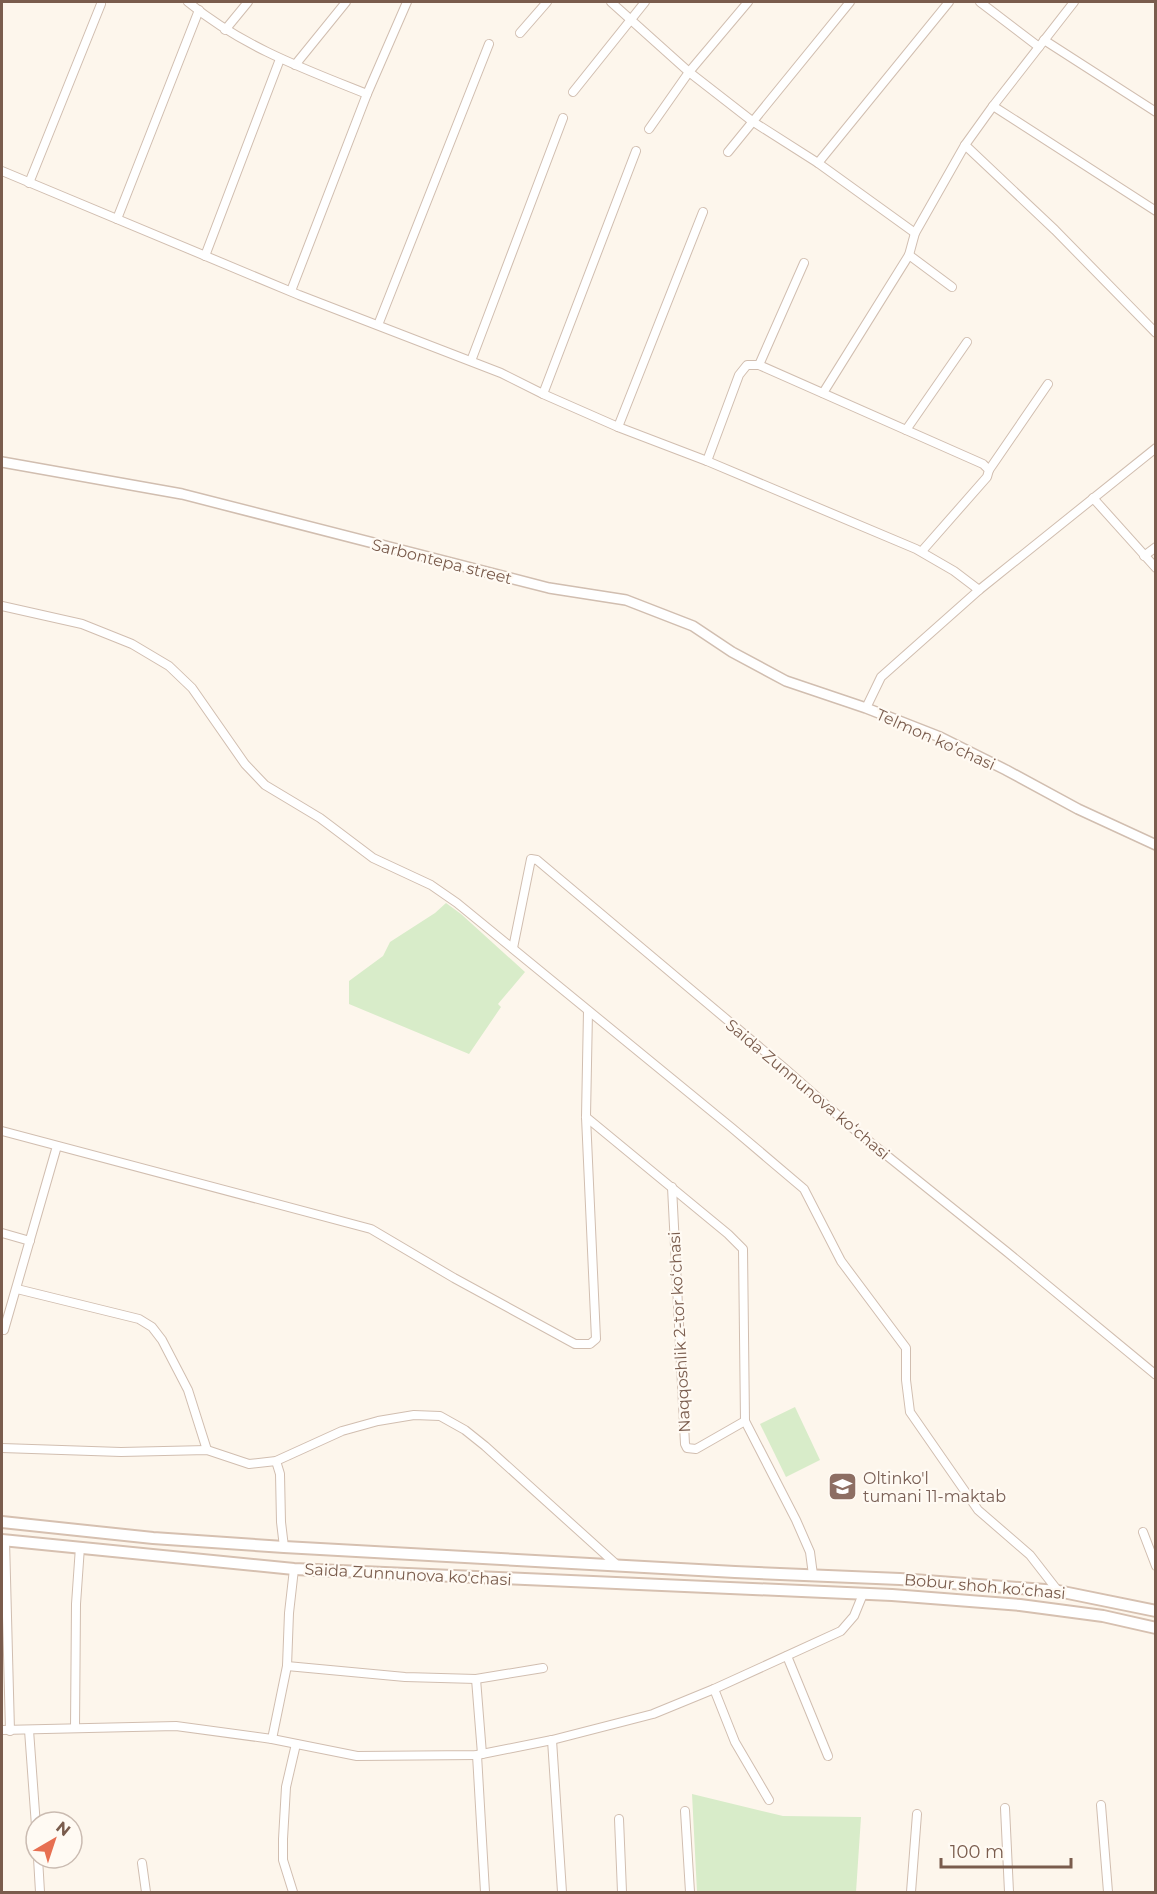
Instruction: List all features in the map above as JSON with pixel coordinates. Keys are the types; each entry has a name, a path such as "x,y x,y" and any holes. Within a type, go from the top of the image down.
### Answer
{"main road":[{"name":"Saida Zunnunova ko'chasi","path":"2,1522 153,1538 284,1547 813,1575"},
{"name":"Saida Zunnunova ko'chasi","path":"3,1540 294,1569 816,1592"},
{"path":"734,1589 735,1572"},
{"name":"Bobur shoh koʻchasi","path":"813,1575 1058,1591 1155,1611"},
{"name":"Bobur shoh koʻchasi","path":"816,1592 1020,1605 1103,1616 1155,1628"}],"street":[{"path":"188,2 225,30 280,59 368,94"},
{"path":"225,30 248,2"},
{"path":"295,65 346,2"},
{"path":"291,291 368,94 407,2"},
{"path":"520,33 546,2"},
{"path":"611,2 690,72 752,121 818,163 915,233"},
{"path":"573,92 645,2"},
{"path":"649,129 690,72 748,2"},
{"path":"728,152 850,2"},
{"path":"818,163 949,2"},
{"path":"980,2 1042,44 1155,112"},
{"path":"823,393 909,255 915,233 965,145 1074,2"},
{"path":"29,183 101,4"},
{"path":"117,219 199,10"},
{"path":"378,326 489,44"},
{"path":"205,256 280,59"},
{"path":"993,106 1155,211"},
{"path":"471,361 563,118"},
{"path":"965,145 1055,230 1155,333"},
{"path":"543,394 636,151"},
{"path":"2,171 291,291 501,373 618,427 707,461 922,551 979,590"},
{"path":"618,427 703,212"},
{"path":"909,255 952,287"},
{"path":"759,365 804,263"},
{"path":"906,430 967,342"},
{"path":"707,461 742,369 747,365 759,365 983,464 989,470"},
{"path":"922,551 987,477 989,470 1048,384"},
{"path":"866,708 880,677 979,590 1155,448"},
{"name":"Sarbontepa street","path":"2,462 182,494 549,588 626,600 693,626 732,652 786,681 866,708"},
{"path":"1093,498 1155,568"},
{"path":"1144,556 1155,547"},
{"path":"2,606 82,624 132,644 169,666 192,688 245,764 265,784 320,818 374,858 431,885 457,903 804,1189 841,1261 906,1348 906,1380 910,1412 978,1510 1030,1555 1058,1591"},
{"name":"Telmon koʻchasi","path":"866,708 940,737 1078,809 1155,845"},
{"name":"Saida Zunnunova koʻchasi","path":"513,948 531,859 537,860 850,1126 998,1244 1155,1376"},
{"path":"2,1131 371,1229 454,1278 575,1344 590,1344 596,1339 586,1117 588,1011"},
{"path":"586,1117 743,1248 745,1421 778,1483 810,1552 813,1575"},
{"path":"2,1329 4,1330 17,1289 57,1146"},
{"name":"Naqqoshlik 2-tor koʻchasi","path":"672,1187 685,1444 687,1448 696,1449 745,1421"},
{"path":"2,1233 30,1241"},
{"path":"17,1289 139,1319 152,1327 162,1340 188,1390 207,1450"},
{"path":"2,1448 121,1452 207,1450 249,1464 276,1461 342,1431 378,1421 414,1415 440,1416 465,1430 485,1446 617,1565"},
{"path":"276,1461 280,1474 284,1547"},
{"path":"1143,1532 1155,1566"},
{"path":"3,1540 6,1730 176,1726 272,1739 357,1756 480,1754 552,1740 653,1714 841,1631 854,1616 863,1594"},
{"path":"75,1728 76,1604 80,1547"},
{"path":"272,1739 287,1666 289,1613 294,1569"},
{"path":"787,1656 828,1756"},
{"path":"287,1666 405,1677 476,1679 543,1668"},
{"path":"476,1679 485,1893"},
{"path":"714,1689 735,1742 769,1800"},
{"path":"29,1730 35,1810"},
{"path":"552,1740 562,1893"},
{"path":"293,1893 283,1860 283,1839 286,1787 296,1744"},
{"path":"1101,1805 1108,1893"},
{"path":"1005,1808 1009,1893"},
{"path":"685,1811 690,1893"},
{"path":"911,1893 917,1814"},
{"path":"619,1819 622,1893"},
{"path":"142,1863 146,1893"},
{"path":"39,1870 40,1893"}],"green space":[{"path":"446,903 525,972 498,1004 501,1007 469,1054 349,1004 349,981 383,956 390,942 435,913"},
{"path":"795,1407 820,1460 786,1477 760,1424"},
{"path":"692,1794 783,1816 861,1817 856,1892 697,1892"}],"place":[{"name":"Oltinko'l tumani 11-maktab","path":"842,1487"}]}
